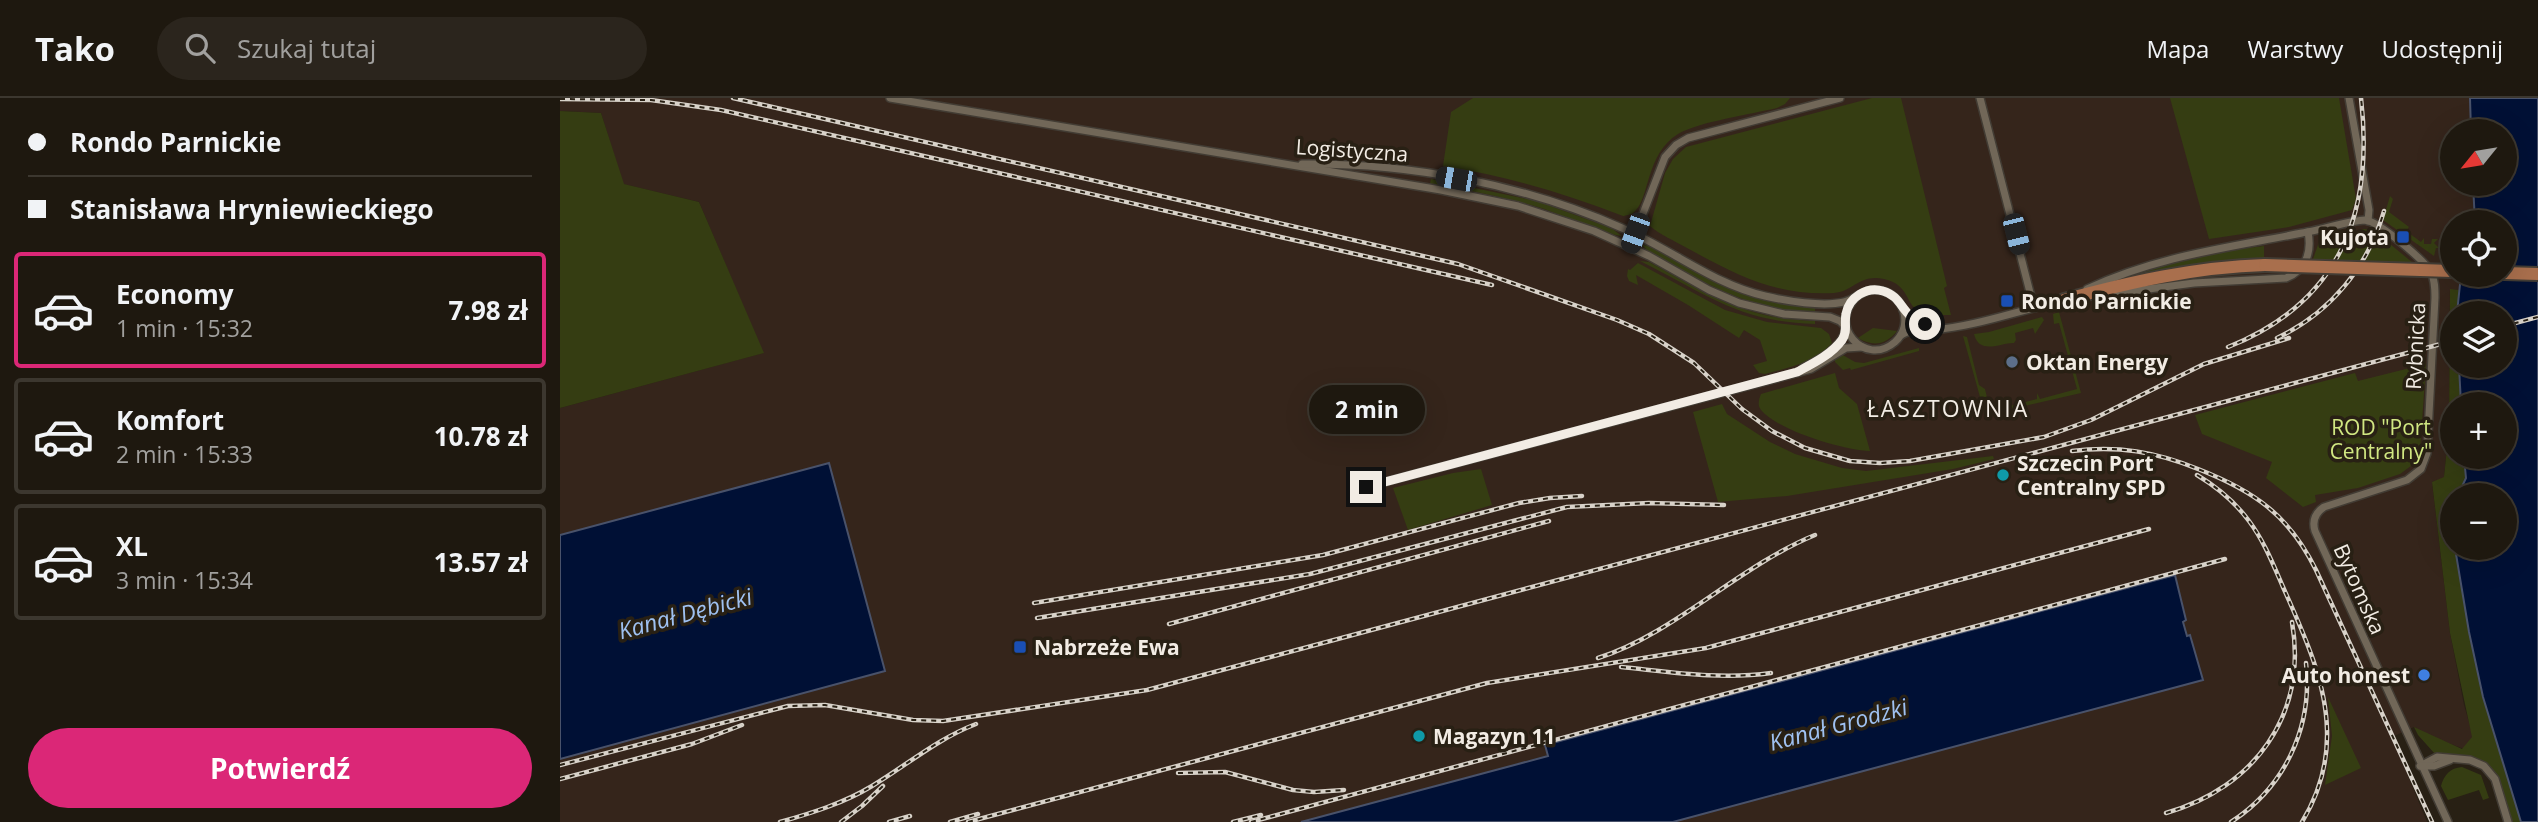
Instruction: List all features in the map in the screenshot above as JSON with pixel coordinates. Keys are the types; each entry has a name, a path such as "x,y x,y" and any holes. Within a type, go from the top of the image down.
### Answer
{"main road":[{"path":"2064,300 2173,274 2224,267 2265,265 2440,271"},
{"path":"2517,273 2535,273"}],"street":[{"name":"Logistyczna","path":"890,98 1505,203 1573,223 1630,247 1732,301 1771,312 1832,317 1846,327"},
{"path":"1799,98 1802,108"},
{"path":"1630,247 1661,166 1676,145 1688,138 1840,98"},
{"path":"1980,98 2034,309"},
{"path":"1366,487 1819,366 1846,348 1883,348 1911,330 1950,328 2034,309 2064,300 2113,277 2183,255 2368,220 2369,210 2349,98"},
{"name":"Logistyczna","path":"1280,163 1372,166 1478,182 1541,198 1635,233 1718,280 1748,292 1806,302 1842,302 1857,296"},
{"name":"Rybnicka","path":"2315,517 2325,506 2410,478 2424,464 2429,428 2434,282 2431,272 2414,254 2368,220"},
{"path":"2064,300 2176,284 2284,279 2297,272 2305,262 2310,249 2308,232"},
{"path":"1793,373 1822,357 1838,344 1845,336 1847,310 1857,296 1870,290 1881,290 1894,297 1916,321 1950,328"},
{"path":"1899,337 1905,323 1903,309"},
{"path":"1846,327 1853,340 1863,347"},
{"name":"Bytomska","path":"2315,517 2315,531 2420,766 2448,822"},
{"path":"2420,766 2434,758 2475,761 2490,771 2495,779 2508,822"}],"shaded area":[{"path":"560,98 2470,98 2471,119 2440,119 2440,196 2474,196 2474,210 2440,210 2440,287 2459,287 2459,290 2450,290 2450,301 2440,301 2440,378 2449,378 2449,392 2440,392 2440,469 2445,469 2444,478 2432,482 2450,633 2473,736 2464,749 2424,734 2414,727 2392,737 2427,822 1673,822 2202,680 2191,636 2187,636 2183,621 2186,620 2174,575 1546,745 1548,755 1301,822 560,822 560,759 885,670 829,463 560,535 560,408 763,353 699,202 623,184 601,113 560,111"}],"green space":[{"path":"1473,98 1790,98 1777,108 1712,122 1678,134 1659,153 1638,207 1623,216 1534,186 1443,166 1451,112"},
{"path":"1872,98 1901,98 1947,286 1944,288 1951,315 1922,313 1911,304 1903,290 1884,279 1868,279 1834,293 1793,291 1757,282 1722,267 1650,226 1665,173 1673,159 1686,147"},
{"path":"2170,98 2339,98 2356,199 2352,210 2289,227 2209,239"},
{"path":"560,111 601,113 624,184 699,202 764,353 560,408"},
{"path":"1431,179 1537,201 1611,228 1622,236 1527,204 1430,184"},
{"path":"2390,196 2393,199 2389,212 2409,227 2406,231 2421,242 2424,238 2424,244 2431,244 2432,239 2438,239 2434,243 2439,248 2436,248 2434,256 2383,220"},
{"path":"2364,229 2373,230 2413,263 2313,259 2319,242"},
{"path":"1642,245 1650,246 1728,288 1767,300 1815,307 1815,312 1770,307 1728,293 1649,252"},
{"path":"2264,246 2264,259 2173,268 2116,281 2169,262"},
{"path":"1640,261 1649,262 1709,294 1747,310 1815,321 1815,324 1764,318 1743,312"},
{"path":"1638,263 1725,310 1767,322 1821,328 1829,334 1832,343 1818,355 1801,363 1765,374 1759,373 1753,365 1767,361 1760,340 1744,330 1739,338 1636,275 1638,285 1629,281 1628,269"},
{"path":"2450,289 2459,290 2458,301 2450,301"},
{"path":"2059,312 2081,393 1985,415 1963,336 1967,337 1979,385 1985,389 1989,406 2004,402 2006,407 2037,399 2037,393 2040,399 2077,389 2059,323 2054,324 2053,314"},
{"path":"2042,317 2044,320 2035,334 2033,328 2015,333 2014,343 1981,345 1974,334 1989,332"},
{"path":"1873,328 1897,331 1879,343 1869,343 1858,338"},
{"path":"1919,348 1919,351 1851,370 1843,370 1835,362 1835,358 1841,354 1855,362 1864,363"},
{"name":"ROD \"Port Centralny\"","path":"2426,364 2420,452 2411,466 2400,474 2358,488 2315,495 2316,502 2303,507 2266,478 2272,462 2202,434 2195,415 2355,373 2358,381"},
{"path":"1835,373 1839,388 1857,404 1870,451 1828,443 1796,432 1770,418 1760,408 1761,394"},
{"path":"2449,378 2460,378 2460,392 2449,392"},
{"path":"1722,404 1727,414 1770,442 1795,454 1842,468 1866,471 1993,456 1994,459 1953,469 1787,496 1718,502 1693,412"},
{"path":"1481,469 1492,505 1408,530 1393,488"},
{"path":"2445,469 2465,469 2464,483 2440,483 2440,549 2432,482 2444,477"},
{"path":"2441,560 2457,560 2483,697 2521,822 2512,822 2502,788 2491,768 2471,758 2435,754 2414,727 2462,749 2472,737 2450,633"},
{"path":"2328,697 2361,768 2325,785 2332,736"},
{"path":"2462,767 2481,775 2489,798 2483,800 2479,790 2448,800 2441,786 2442,782 2451,771"}],"water":[{"path":"2470,98 2538,98 2538,822 2521,822 2483,697 2457,560 2517,560 2517,483 2464,483 2465,469 2517,469 2517,392 2460,392 2460,378 2517,378 2517,301 2458,301 2460,287 2517,287 2517,210 2474,210 2474,196 2517,196 2517,119 2471,119"},
{"name":"Kanał Dębicki","path":"829,463 885,671 560,759 560,535"},
{"name":"Kanał Grodzki","path":"2175,575 2186,620 2183,622 2187,636 2190,635 2203,680 1673,822 1301,822 1548,756 1545,745"}],"railway":[{"path":"733,98 1458,264 1617,320 1649,334 1694,363 1742,409 1772,431 1805,448 1850,461 1910,461 2044,437 2091,420 2204,364 2289,338"},
{"path":"2228,347 2267,328 2298,305 2323,278 2342,248 2354,215 2362,179 2364,140 2361,98"},
{"path":"560,99 651,100 721,110 1492,285"},
{"path":"2277,338 2314,315 2344,286 2368,251 2384,211"},
{"path":"2517,323 2538,317"},
{"path":"560,765 788,706 825,705 913,720 943,721 1147,690 2440,344"},
{"path":"2072,451 2136,451 2182,463 2236,486 2268,507 2282,520 2316,570 2432,822"},
{"path":"2197,475 2232,501 2259,537 2298,621 2318,675 2326,712 2326,754 2318,789 2302,822"},
{"path":"1034,603 1323,555 1519,503 1582,496"},
{"path":"1037,618 1310,574 1567,507 1649,503 1724,505"},
{"path":"1169,624 1549,521"},
{"path":"968,822 1487,683 1706,648 2149,529"},
{"path":"1598,658 1653,633 1760,564 1815,535"},
{"path":"1251,822 2225,559"},
{"path":"2166,813 2225,786 2249,766 2268,743 2282,717 2291,688 2295,656 2292,622"},
{"path":"2231,822 2250,808 2266,791 2291,753 2305,710 2306,663"},
{"path":"1621,667 1714,675 1771,673"},
{"path":"780,822 850,798 935,745 976,724"},
{"path":"560,779 692,744 742,725"},
{"path":"1178,773 1225,772 1293,790 1344,790"},
{"path":"841,822 883,786"},
{"path":"950,822 978,814"},
{"path":"1233,822 1261,815"},
{"path":"889,822 910,816"}],"place":[{"name":"Kujota","path":"2403,237"},
{"name":"Rondo Parnickie","path":"2007,301"},
{"name":"Oktan Energy","path":"2012,362"},
{"name":"Szczecin Port Centralny SPD","path":"2003,475"},
{"name":"Nabrzeże Ewa","path":"1020,647"},
{"name":"Auto honest","path":"2424,675"},
{"name":"Magazyn 11","path":"1419,736"}],"district":[{"name":"ŁASZTOWNIA","path":"1948,408"}],"route":[{"path":"1366,487 1797,372 1840,343 1846,332 1845,319 1850,302 1867,291 1890,293 1910,318 1925,324"}]}
